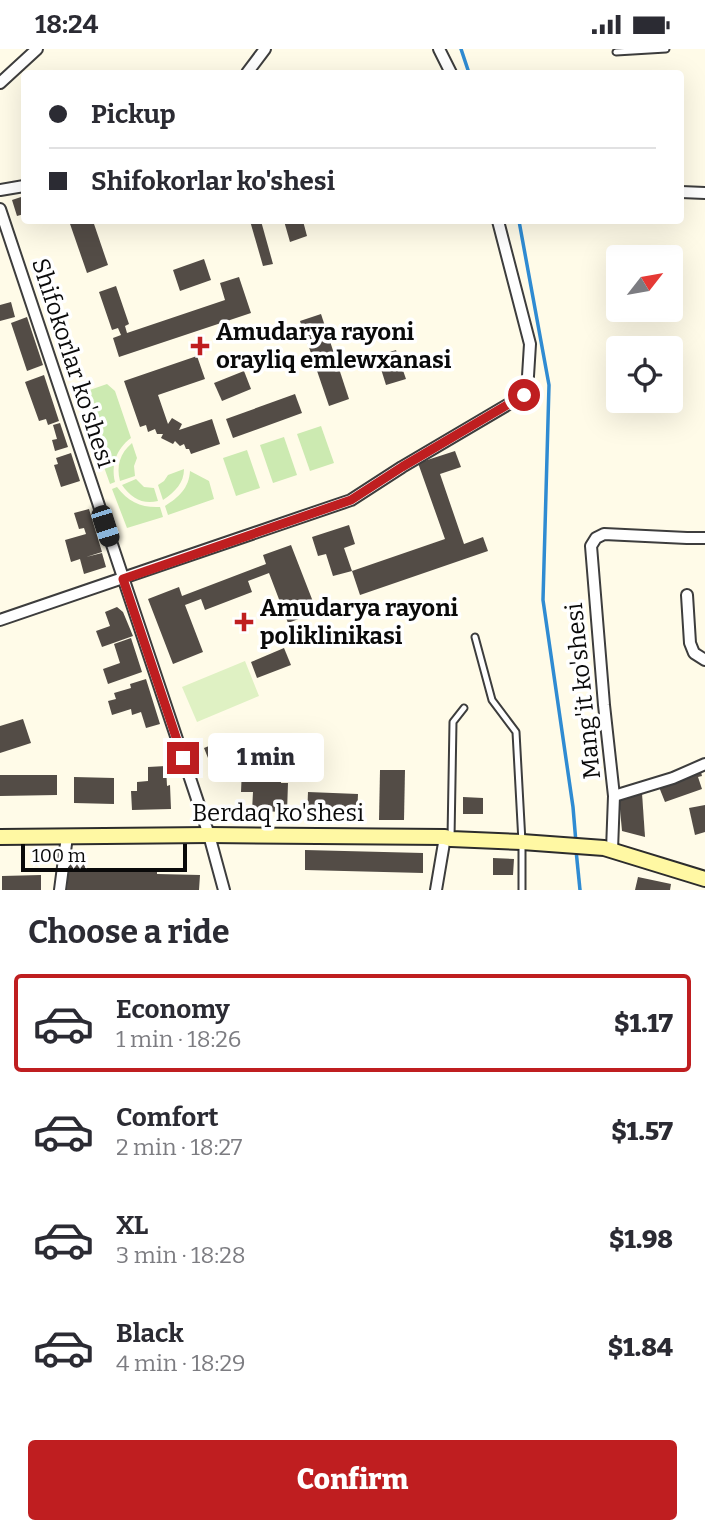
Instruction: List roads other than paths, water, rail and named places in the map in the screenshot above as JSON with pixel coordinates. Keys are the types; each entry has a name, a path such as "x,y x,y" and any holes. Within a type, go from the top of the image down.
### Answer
{"main road":[{"name":"Berdaq ko'shesi","path":"0,837 209,835 448,838 608,849"},
{"path":"608,849 705,879"}],"street":[{"path":"0,83 37,49"},
{"path":"249,70 265,49"},
{"path":"439,49 450,70"},
{"path":"0,190 21,186"},
{"path":"684,192 705,193"},
{"name":"Shifokorlar ko'shesi","path":"0,209 209,835 224,890"},
{"path":"0,620 351,500 524,395 530,344 499,224"},
{"name":"Mang'it ko'shesi","path":"608,849 614,796 591,546 596,538 604,534 705,538"},
{"path":"687,595 690,643 694,653 705,660"},
{"path":"614,796 673,778 705,764"},
{"path":"60,890 68,836"},
{"path":"436,890 448,838"}],"lane":[{"path":"616,52 666,49"},
{"path":"475,637 492,700 516,732 522,890"},
{"path":"448,838 453,722 464,708"}],"waterway":[{"path":"461,49 468,70"},
{"path":"520,224 549,385 543,600 576,843"},
{"path":"576,850 580,890"}],"place":[{"name":"Amudarya rayoni orayliq emlewxanasi","path":"200,346"},
{"name":"Amudarya rayoni poliklinikasi","path":"244,622"}]}
